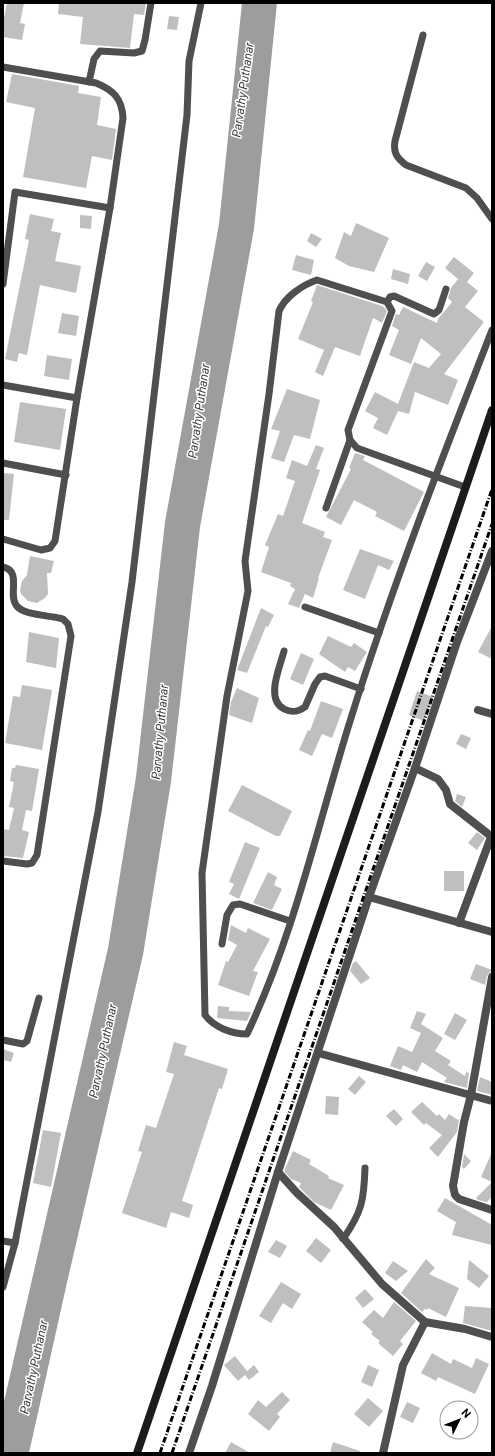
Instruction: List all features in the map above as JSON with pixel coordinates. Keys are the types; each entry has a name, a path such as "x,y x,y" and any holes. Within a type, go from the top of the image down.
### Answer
{"main road":[{"path":"136,1453 492,410"}],"street":[{"path":"189,1453 212,1386 278,1172 369,897 415,768 457,642 489,566 492,551"},
{"path":"478,710 492,714"},
{"path":"415,768 438,779 446,790 450,804 491,837 460,923"},
{"path":"369,897 492,932"},
{"path":"492,977 472,1095 464,1122 453,1190 458,1199 492,1210"},
{"path":"318,1053 492,1101"},
{"path":"278,1172 343,1238 382,1284 425,1322 465,1329 492,1337"},
{"path":"383,1453 403,1365 425,1322"}],"lane":[{"path":"88,82 94,59 100,51 134,53 142,51 146,40 151,3"},
{"path":"3,1287 15,1243 98,812 131,590 187,115 188,61 201,3"},
{"path":"422,35 395,141 394,153 406,165 466,188 477,198 492,219"},
{"path":"3,67 88,82 108,88 117,95 122,106 124,118 77,398 55,541 53,546 46,550 41,550 3,539"},
{"path":"3,284 15,192 110,208"},
{"path":"465,487 434,476 357,448 350,440 348,430 392,311 387,302 317,280 288,298 283,303 279,311 269,394 245,562 248,591 227,696 202,873 205,1015 212,1024 237,1034 247,1034 266,993 320,828 332,779 379,633 434,476 492,330"},
{"path":"387,302 390,297 394,296 434,314 439,310 446,290"},
{"path":"3,385 77,398"},
{"path":"326,508 350,440"},
{"path":"3,463 66,475"},
{"path":"3,567 11,571 13,576 13,597 16,606 26,612 63,619 68,624 71,636 37,855 32,863 27,864 3,861"},
{"path":"305,607 379,633"},
{"path":"284,651 274,691 278,704 288,711 295,712 305,707 315,684 320,677 325,676 360,689"},
{"path":"222,944 227,915 233,905 240,904 290,921"},
{"path":"3,1040 18,1044 23,1044 27,1041 39,998"},
{"path":"343,1238 356,1221 361,1208 364,1194 365,1168"},
{"path":"3,1241 15,1243"}],"water":[{"name":"Parvathy Puthanar","path":"242,3 277,3 254,229 200,527 171,782 143,955 29,1453 3,1453 3,1406 108,948 136,777 165,522 219,224"}],"building":[{"path":"7,3 24,3 20,23 25,24 22,40 3,37 3,23"},
{"path":"59,3 146,3 144,15 134,14 130,48 80,44 83,17 58,14"},
{"path":"169,16 179,17 177,30 167,29"},
{"path":"12,74 79,86 78,93 101,97 97,125 116,129 112,160 92,156 86,188 23,177 35,108 6,102"},
{"path":"30,214 54,219 51,231 61,233 55,261 81,266 76,293 40,285 27,355 19,353 17,362 5,359 29,240 25,239"},
{"path":"80,215 92,216 91,229 80,228"},
{"path":"356,223 389,238 374,272 349,266 335,258 344,232 351,236"},
{"path":"311,233 322,239 316,247 307,241"},
{"path":"296,255 314,260 311,275 292,270"},
{"path":"454,257 474,273 467,282 478,291 465,307 484,322 444,374 458,380 448,405 415,392 409,414 398,411 387,435 373,428 378,418 365,411 375,392 398,404 414,362 429,368 441,354 421,338 411,364 389,355 399,330 392,326 396,314 399,315 403,307 437,323 438,319 452,302 448,298 451,288 458,279 445,268"},
{"path":"426,262 435,267 427,281 418,276"},
{"path":"393,269 410,274 408,284 391,279"},
{"path":"317,285 379,305 384,307 387,311 382,323 373,318 360,356 335,347 323,376 315,372 324,350 298,339 313,302 311,301"},
{"path":"62,313 79,316 76,336 58,333"},
{"path":"47,355 72,359 69,380 44,376"},
{"path":"287,389 320,400 310,439 294,435 284,462 271,458 280,431 271,429"},
{"path":"20,402 66,409 60,450 14,442"},
{"path":"316,445 324,448 316,469 320,470 302,523 325,532 323,537 332,540 318,578 313,598 305,594 299,608 288,604 295,589 290,586 291,583 261,572 269,547 265,545 278,514 283,516 295,481 286,478 292,460 307,466"},
{"path":"355,453 365,456 363,460 424,492 404,531 375,516 377,512 354,500 341,525 326,517 351,469 349,468"},
{"path":"3,473 14,474 9,520 3,520"},
{"path":"360,549 394,561 389,570 378,565 365,599 343,590"},
{"path":"30,556 54,561 51,573 47,573 48,594 37,603 28,601 21,594 20,590 22,581 27,575"},
{"path":"261,608 274,615 268,627 266,626 247,673 237,670"},
{"path":"492,626 492,659 478,652"},
{"path":"29,632 59,638 56,668 26,662"},
{"path":"328,636 351,647 354,643 367,652 355,671 348,667 345,672 319,654"},
{"path":"301,653 314,659 303,685 290,679"},
{"path":"22,685 52,690 42,750 5,743 13,696 20,697"},
{"path":"237,688 259,698 252,723 229,715 231,702"},
{"path":"417,691 433,697 424,721 409,715"},
{"path":"321,701 343,709 332,738 322,734 312,756 299,750 308,730 310,731"},
{"path":"461,734 471,738 466,749 456,744"},
{"path":"16,765 39,769 32,811 26,810 22,830 29,832 23,858 3,856 3,829 9,830 14,808 9,807 14,782 10,781 12,768 15,768"},
{"path":"242,785 292,811 280,836 276,836 228,811"},
{"path":"457,794 466,797 462,807 455,801"},
{"path":"477,832 485,838 477,850 468,843"},
{"path":"245,842 260,848 239,899 229,894 234,884 229,882"},
{"path":"444,871 464,871 464,891 444,891"},
{"path":"268,872 277,877 274,885 282,889 272,910 253,903"},
{"path":"231,925 246,933 248,928 270,939 253,971 258,972 249,996 218,985 226,961 228,962 237,945 228,940"},
{"path":"356,961 370,978 361,984 350,971 353,963"},
{"path":"476,964 492,970 487,976 485,985 470,979"},
{"path":"218,1006 229,1007 229,1011 251,1012 247,1021 217,1018"},
{"path":"417,1011 426,1014 421,1024 443,1038 435,1051 451,1061 448,1065 465,1076 466,1072 469,1073 467,1088 444,1082 447,1078 422,1062 417,1072 403,1065 401,1070 390,1066 398,1046 412,1052 421,1033 410,1028"},
{"path":"455,1013 467,1020 455,1040 444,1034"},
{"path":"174,1042 187,1046 184,1055 228,1069 222,1089 219,1088 182,1201 193,1205 189,1218 171,1212 166,1228 122,1213 142,1152 138,1151 146,1125 156,1128 174,1074 166,1072"},
{"path":"3,1049 14,1053 11,1062 3,1060"},
{"path":"359,1076 366,1082 355,1095 348,1089"},
{"path":"480,1077 492,1082 492,1095 477,1091"},
{"path":"326,1096 339,1097 338,1115 325,1114"},
{"path":"422,1102 437,1116 439,1114 445,1120 449,1114 458,1120 459,1119 457,1132 438,1157 429,1148 442,1135 426,1123 424,1125 411,1112"},
{"path":"394,1109 403,1119 396,1126 386,1116"},
{"path":"43,1130 61,1133 51,1187 33,1183"},
{"path":"293,1151 311,1160 309,1164 329,1176 328,1178 344,1185 331,1210 314,1202 299,1187 301,1183 291,1179 284,1171"},
{"path":"492,1152 492,1182 481,1177"},
{"path":"464,1154 471,1161 464,1169 462,1167"},
{"path":"492,1182 492,1197 487,1202 478,1200 476,1198"},
{"path":"445,1198 492,1225 492,1245 452,1235 456,1222 437,1211"},
{"path":"316,1238 331,1250 321,1263 306,1251"},
{"path":"276,1240 287,1246 280,1258 268,1252"},
{"path":"426,1259 435,1268 429,1274 459,1288 446,1317 428,1308 422,1312 401,1293"},
{"path":"469,1260 489,1276 479,1288 467,1279"},
{"path":"393,1261 408,1271 396,1281 385,1273"},
{"path":"281,1282 301,1294 292,1309 283,1303 271,1323 259,1316"},
{"path":"365,1289 374,1299 363,1308 355,1298"},
{"path":"394,1302 416,1321 400,1341 403,1344 393,1356 378,1343 380,1341 371,1334 373,1332 362,1322 374,1310 383,1318"},
{"path":"465,1306 492,1308 492,1331 463,1323"},
{"path":"432,1353 451,1364 453,1359 472,1368 476,1358 489,1364 475,1394 438,1377 436,1381 421,1373"},
{"path":"235,1356 247,1371 254,1365 259,1372 249,1380 245,1375 238,1381 224,1365"},
{"path":"368,1365 379,1370 372,1387 361,1382"},
{"path":"282,1392 290,1400 277,1414 280,1417 269,1431 248,1414 258,1400 266,1407"},
{"path":"368,1398 383,1411 369,1427 354,1414"},
{"path":"407,1402 420,1408 413,1423 400,1417"},
{"path":"231,1442 250,1453 225,1453"},
{"path":"333,1442 360,1451 360,1453 330,1453"}],"railway":[{"path":"160,1453 492,489"},
{"path":"172,1453 492,524"}]}
